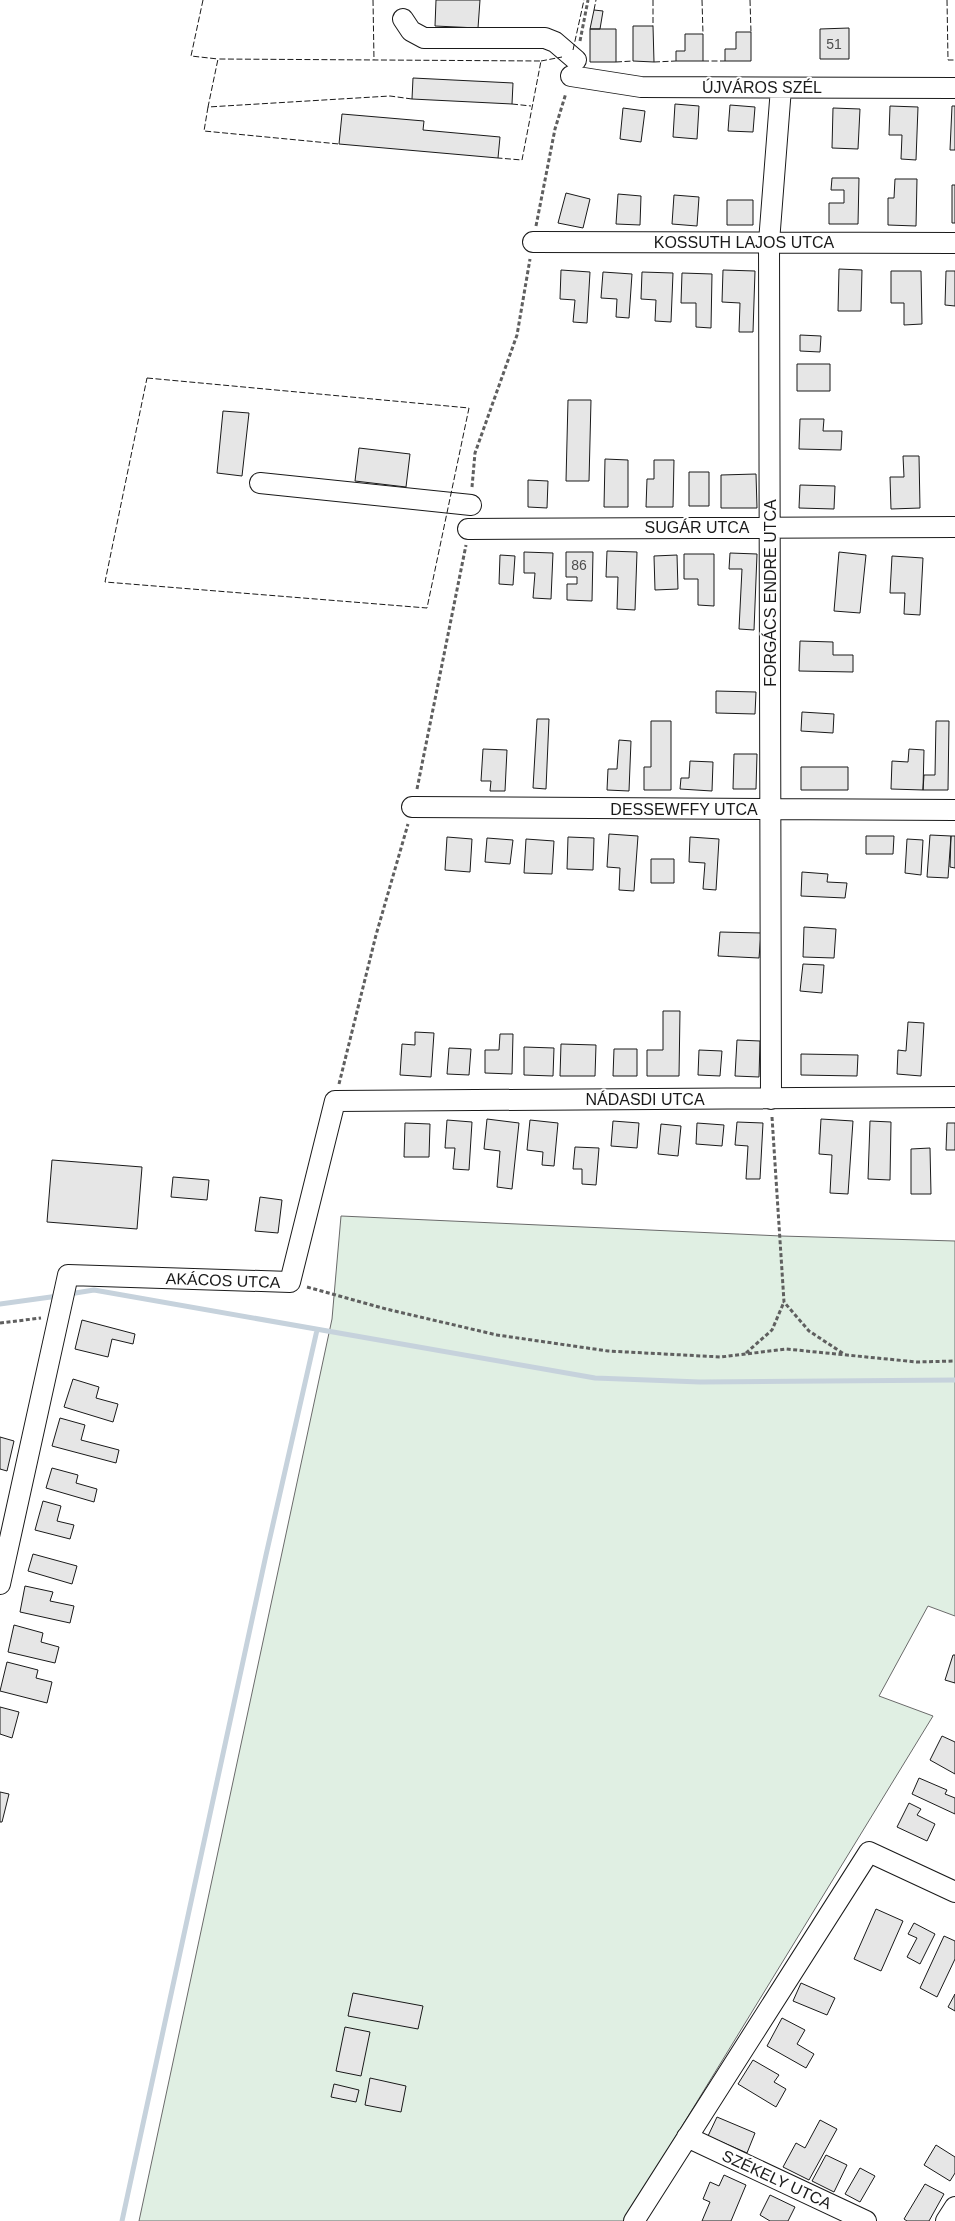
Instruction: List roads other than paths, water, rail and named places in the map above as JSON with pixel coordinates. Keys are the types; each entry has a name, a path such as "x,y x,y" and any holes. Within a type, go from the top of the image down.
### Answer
{"street":[{"name":"ÚJVÁROS SZÉL","path":"403,19 411,31 424,38 545,38 555,42 573,68 641,87 955,88"},
{"name":"FORGÁCS ENDRE UTCA","path":"771,1099 769,242 781,88"},
{"name":"KOSSUTH LAJOS UTCA","path":"533,242 955,243"},
{"path":"260,483 471,505"},
{"name":"SUGÁR UTCA","path":"468,529 770,526 955,527"},
{"name":"DESSEWFFY UTCA","path":"412,807 955,810"},
{"name":"NÁDASDI UTCA","path":"335,1101 955,1097"},
{"name":"AKÁCOS UTCA","path":"0,1584 68,1275 290,1282 335,1101"},
{"path":"634,2221 869,1852 955,1892"},
{"name":"SZÉKELY UTCA","path":"687,2137 866,2221"},
{"path":"946,2221 955,2207"}],"waterway":[{"path":"69,1294 94,1290 595,1378 700,1382 955,1380"},
{"path":"0,1304 58,1296"},
{"path":"122,2221 266,1555 317,1330"}]}
